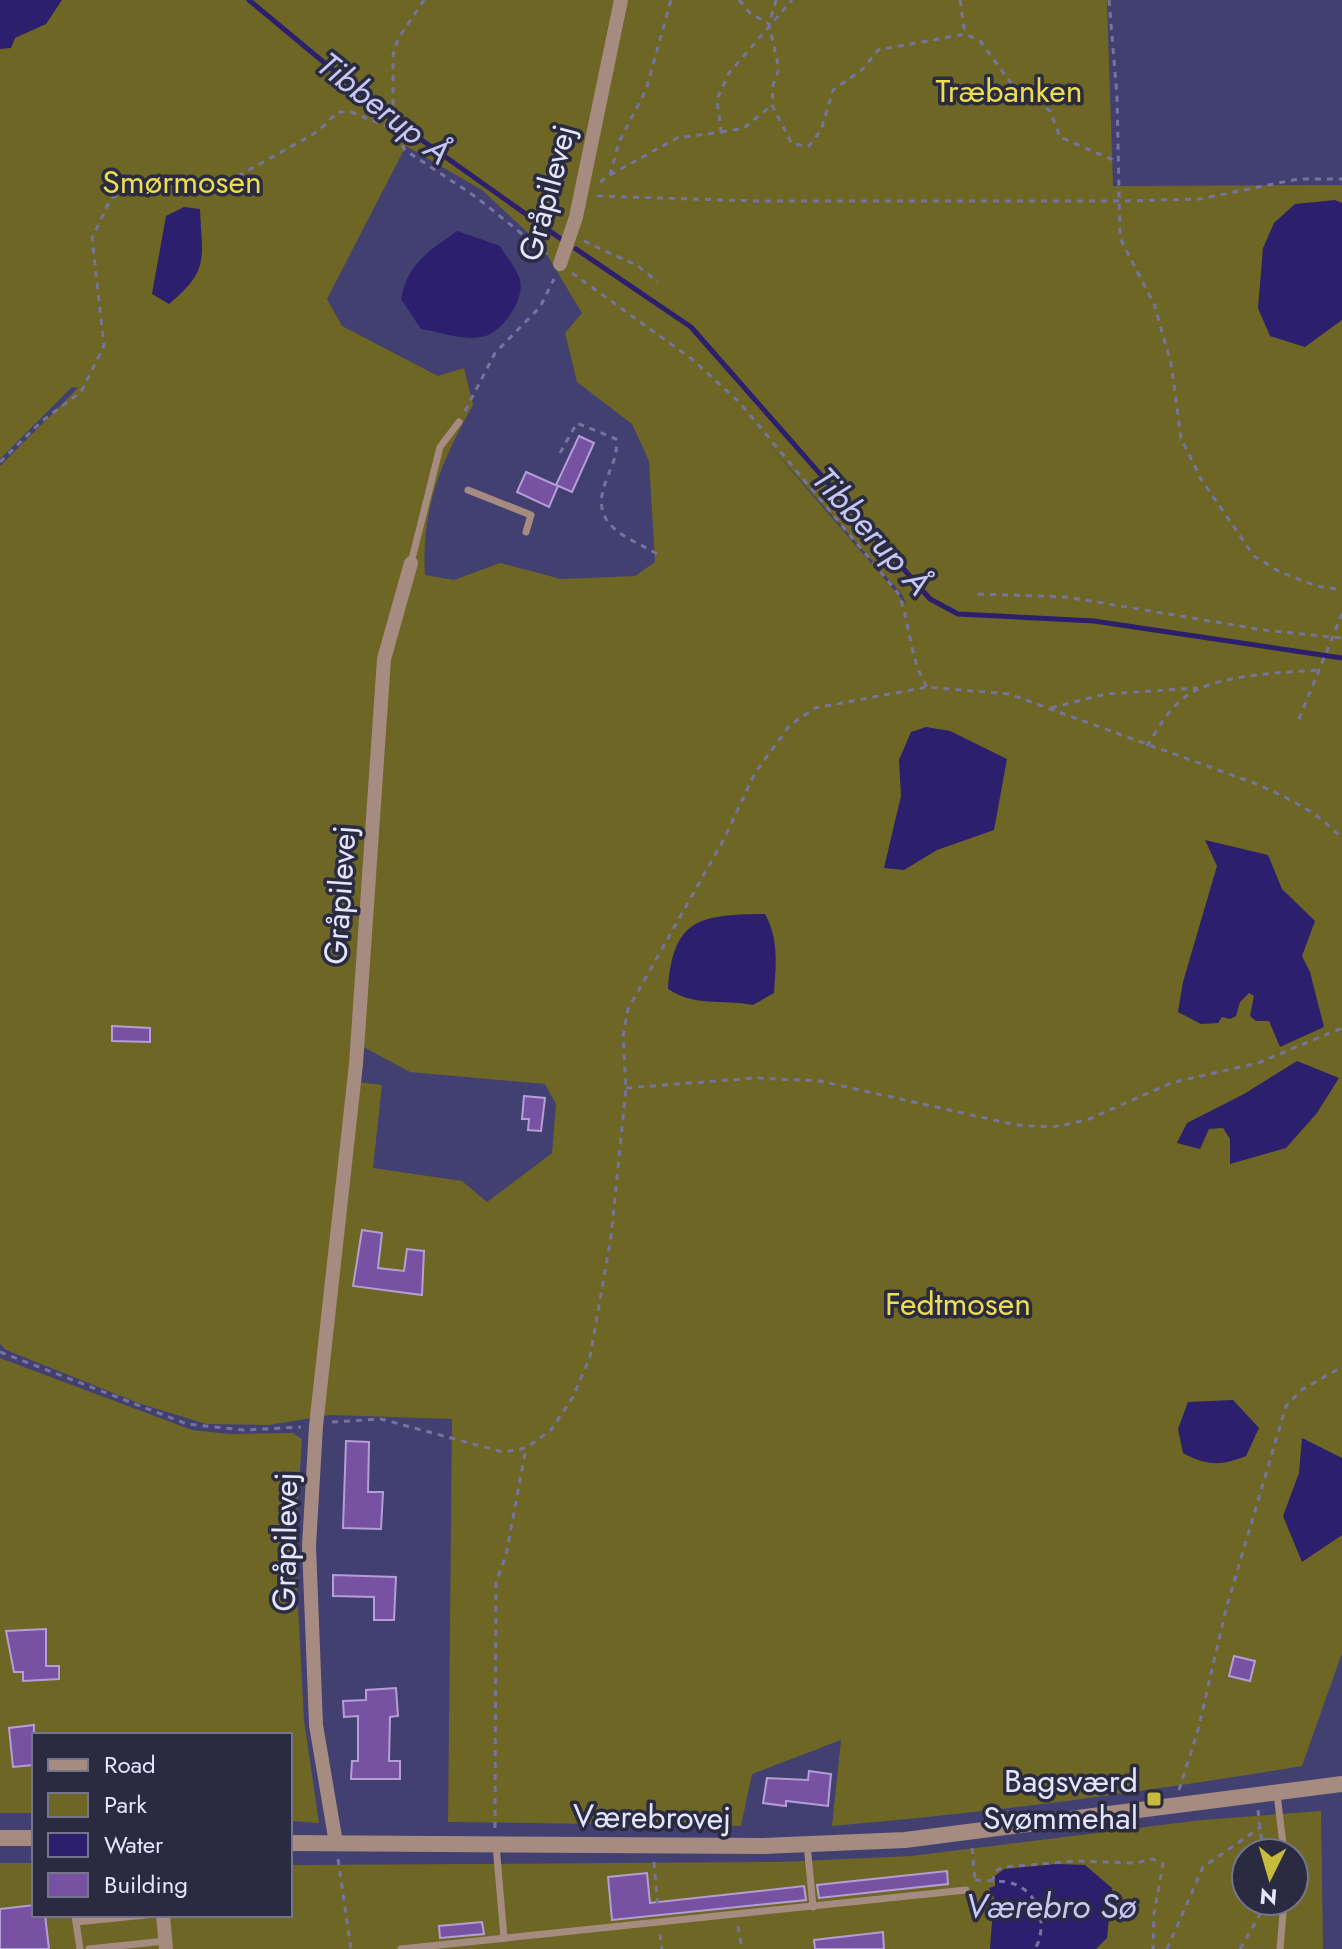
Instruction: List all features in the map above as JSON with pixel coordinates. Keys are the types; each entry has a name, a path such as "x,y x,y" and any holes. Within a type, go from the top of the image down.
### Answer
{"street":[{"name":"Gråpilevej","path":"560,264 581,195 621,0"},
{"name":"Gråpilevej","path":"336,1843 316,1725 309,1546 316,1426 356,1064 384,659 411,563"},
{"name":"Værebrovej","path":"292,1843 653,1846 905,1840 1342,1784"},
{"path":"0,1838 32,1838"},
{"path":"163,1917 166,1945"}],"lane":[{"name":"Gråpilevej","path":"411,563 428,485 440,447 459,422"},
{"path":"468,490 531,515 526,532"},
{"path":"1277,1792 1282,1837"},
{"path":"495,1843 504,1938"},
{"path":"807,1844 813,1907"},
{"path":"401,1949 966,1890"},
{"path":"80,1949 75,1919 110,1917"},
{"path":"1280,1949 1283,1917"},
{"path":"89,1949 166,1945"}],"path":[{"path":"424,0 398,39 393,55 393,129 405,150 476,197 560,264 692,359 740,403 898,593 906,611 916,670 927,687"},
{"path":"610,175 619,142 646,90 671,0"},
{"path":"739,0 750,13 769,24"},
{"path":"776,0 769,24 779,69 773,85 772,105 792,144 809,146 821,130 833,90 863,69 878,50 965,34 980,41 1011,83 1050,111 1060,137 1118,162"},
{"path":"721,132 717,99 729,73 792,0"},
{"path":"960,0 965,34"},
{"path":"1109,0 1120,238 1154,304 1171,363 1181,438 1201,479 1254,556 1280,572 1342,590"},
{"path":"581,195 677,138 744,128 772,105"},
{"path":"0,462 42,421 81,392 104,346 92,238 111,198 164,181 195,180 222,185 317,132 338,112 351,112 393,129"},
{"path":"581,195 755,201 1120,201 1200,199 1298,179 1342,179"},
{"path":"570,234 638,266 658,282"},
{"name":"Gråpilevej","path":"459,422 495,353 540,307 560,264"},
{"path":"560,453 577,423 616,439 618,455 599,501 601,513 613,527 661,556"},
{"path":"978,594 1067,597 1330,639 1342,638"},
{"path":"1299,719 1342,614"},
{"path":"1048,709 1105,694 1201,687 1257,675 1318,670"},
{"path":"0,1352 198,1427 316,1426 381,1419 503,1452 526,1448 551,1430 573,1397 590,1357 611,1237 626,1088 623,1036 628,1009 724,839 755,773 790,725 815,708 927,687 1009,694 1290,799 1326,823 1342,839"},
{"path":"1147,746 1168,713 1201,687"},
{"path":"626,1088 755,1078 820,1081 1016,1125 1053,1127 1087,1120 1171,1083 1258,1063 1342,1028"},
{"path":"1174,1804 1198,1730 1233,1583 1286,1406 1303,1389 1342,1367"},
{"path":"495,1843 496,1583 506,1555 526,1448"},
{"path":"1256,1795 1262,1837"},
{"path":"1167,1949 1203,1867 1261,1827"},
{"path":"966,1890 976,1886 970,1832"},
{"path":"336,1843 351,1949"},
{"path":"653,1846 662,1949"},
{"path":"992,1882 995,1872 1002,1867 1028,1863 1136,1863 1152,1859 1163,1864 1154,1914 1153,1949"},
{"path":"975,1880 1015,1884 1033,1899 1042,1925 1035,1949"},
{"path":"737,1914 742,1949"},
{"path":"1240,1949 1259,1917"}],"green space":[{"path":"0,0 1107,0 1113,186 1342,185 1342,1653 1302,1766 1068,1801 832,1826 841,1740 752,1774 741,1826 448,1822 452,1419 330,1415 269,1425 206,1424 138,1403 6,1350 0,1344 0,466 78,388 72,387 0,459","holes":["406,146 482,190 541,245 582,313 565,333 577,382 632,424 649,461 655,562 635,576 561,579 500,563 454,580 425,575 430,507 451,446 473,405 464,368 438,376 342,326 327,299","764,439 901,593 907,605","354,1042 410,1072 545,1084 556,1104 552,1153 487,1202 462,1181 373,1168 382,1085 350,1081"]},
{"path":"0,1358 192,1430 230,1434 293,1433 302,1439 295,1547 304,1720 319,1823 292,1821 292,1733 32,1733 32,1813 0,1813"},
{"path":"1321,1811 1323,1949 0,1949 0,1863 32,1863 32,1917 292,1917 292,1865 780,1862 911,1856 1202,1820"}],"water":[{"path":"0,0 62,0 46,24 15,38 11,48 0,49"},
{"path":"1335,200 1342,203 1342,320 1305,347 1270,336 1258,308 1263,248 1274,223 1295,204"},
{"path":"184,207 200,209 201,262 191,282 169,304 152,294 166,216"},
{"path":"457,231 500,246 520,280 519,296 511,313 499,328 478,338 421,329 401,299 414,267 428,252"},
{"path":"926,727 950,731 1007,759 994,830 937,850 904,870 884,868 901,796 899,760 911,732"},
{"path":"1205,840 1268,855 1282,889 1315,921 1302,956 1310,972 1324,1027 1280,1047 1269,1021 1256,1021 1250,1016 1254,996 1249,993 1240,1002 1236,1016 1230,1019 1222,1017 1218,1023 1201,1024 1178,1012 1183,982 1217,866"},
{"path":"765,914 775,943 774,993 753,1005 688,998 668,989 676,947 694,925 724,916"},
{"path":"1297,1061 1339,1078 1317,1113 1286,1148 1230,1164 1230,1139 1223,1128 1209,1129 1200,1149 1177,1143 1187,1123 1244,1094"},
{"path":"1233,1400 1259,1428 1246,1456 1214,1463 1183,1453 1178,1429 1188,1402"},
{"path":"1302,1438 1342,1458 1342,1535 1302,1562 1283,1516 1299,1473"},
{"name":"Værebro Sø","path":"1056,1864 1085,1865 1112,1888 1107,1938 1096,1949 990,1949 994,1896 989,1888 995,1886 995,1876 1004,1869"}],"building":[{"path":"579,436 594,443 572,492 556,485"},
{"path":"526,472 558,486 549,507 517,492"},
{"path":"112,1026 150,1028 150,1042 112,1041"},
{"path":"524,1096 545,1098 541,1131 528,1130 529,1119 522,1119"},
{"path":"362,1230 382,1233 378,1268 404,1271 407,1249 424,1251 422,1295 353,1286"},
{"path":"346,1441 369,1442 368,1492 383,1492 381,1529 343,1528"},
{"path":"333,1575 396,1577 394,1620 374,1620 374,1597 333,1596"},
{"path":"46,1629 46,1666 59,1666 59,1679 23,1681 23,1672 14,1672 6,1631"},
{"path":"1234,1656 1255,1661 1250,1681 1229,1676"},
{"path":"396,1688 398,1716 390,1717 389,1761 400,1761 400,1779 351,1779 352,1761 358,1761 358,1716 344,1717 343,1701 366,1700 366,1690"},
{"path":"34,1725 32,1765 13,1767 9,1728"},
{"path":"809,1771 831,1774 828,1806 786,1801 786,1806 763,1803 767,1778 808,1780"},
{"path":"947,1871 948,1884 819,1898 817,1885"},
{"path":"647,1873 650,1903 804,1886 806,1900 612,1920 608,1877"},
{"path":"32,1905 32,1917 45,1917 49,1949 0,1949 0,1909"},
{"path":"482,1922 484,1934 440,1938 439,1926"},
{"path":"883,1932 884,1949 815,1949 814,1940"}],"waterway":[{"name":"Tibberup Å","path":"249,0 392,119 561,239"},
{"name":"Tibberup Å","path":"576,249 691,327 930,599 958,614 1094,621 1342,658"}],"place":[{"name":"Bagsværd Svømmehal","path":"1154,1799"}],"park label":[{"name":"Træbanken","path":"1009,91"},
{"name":"Smørmosen","path":"182,182"},
{"name":"Fedtmosen","path":"958,1304"}]}
